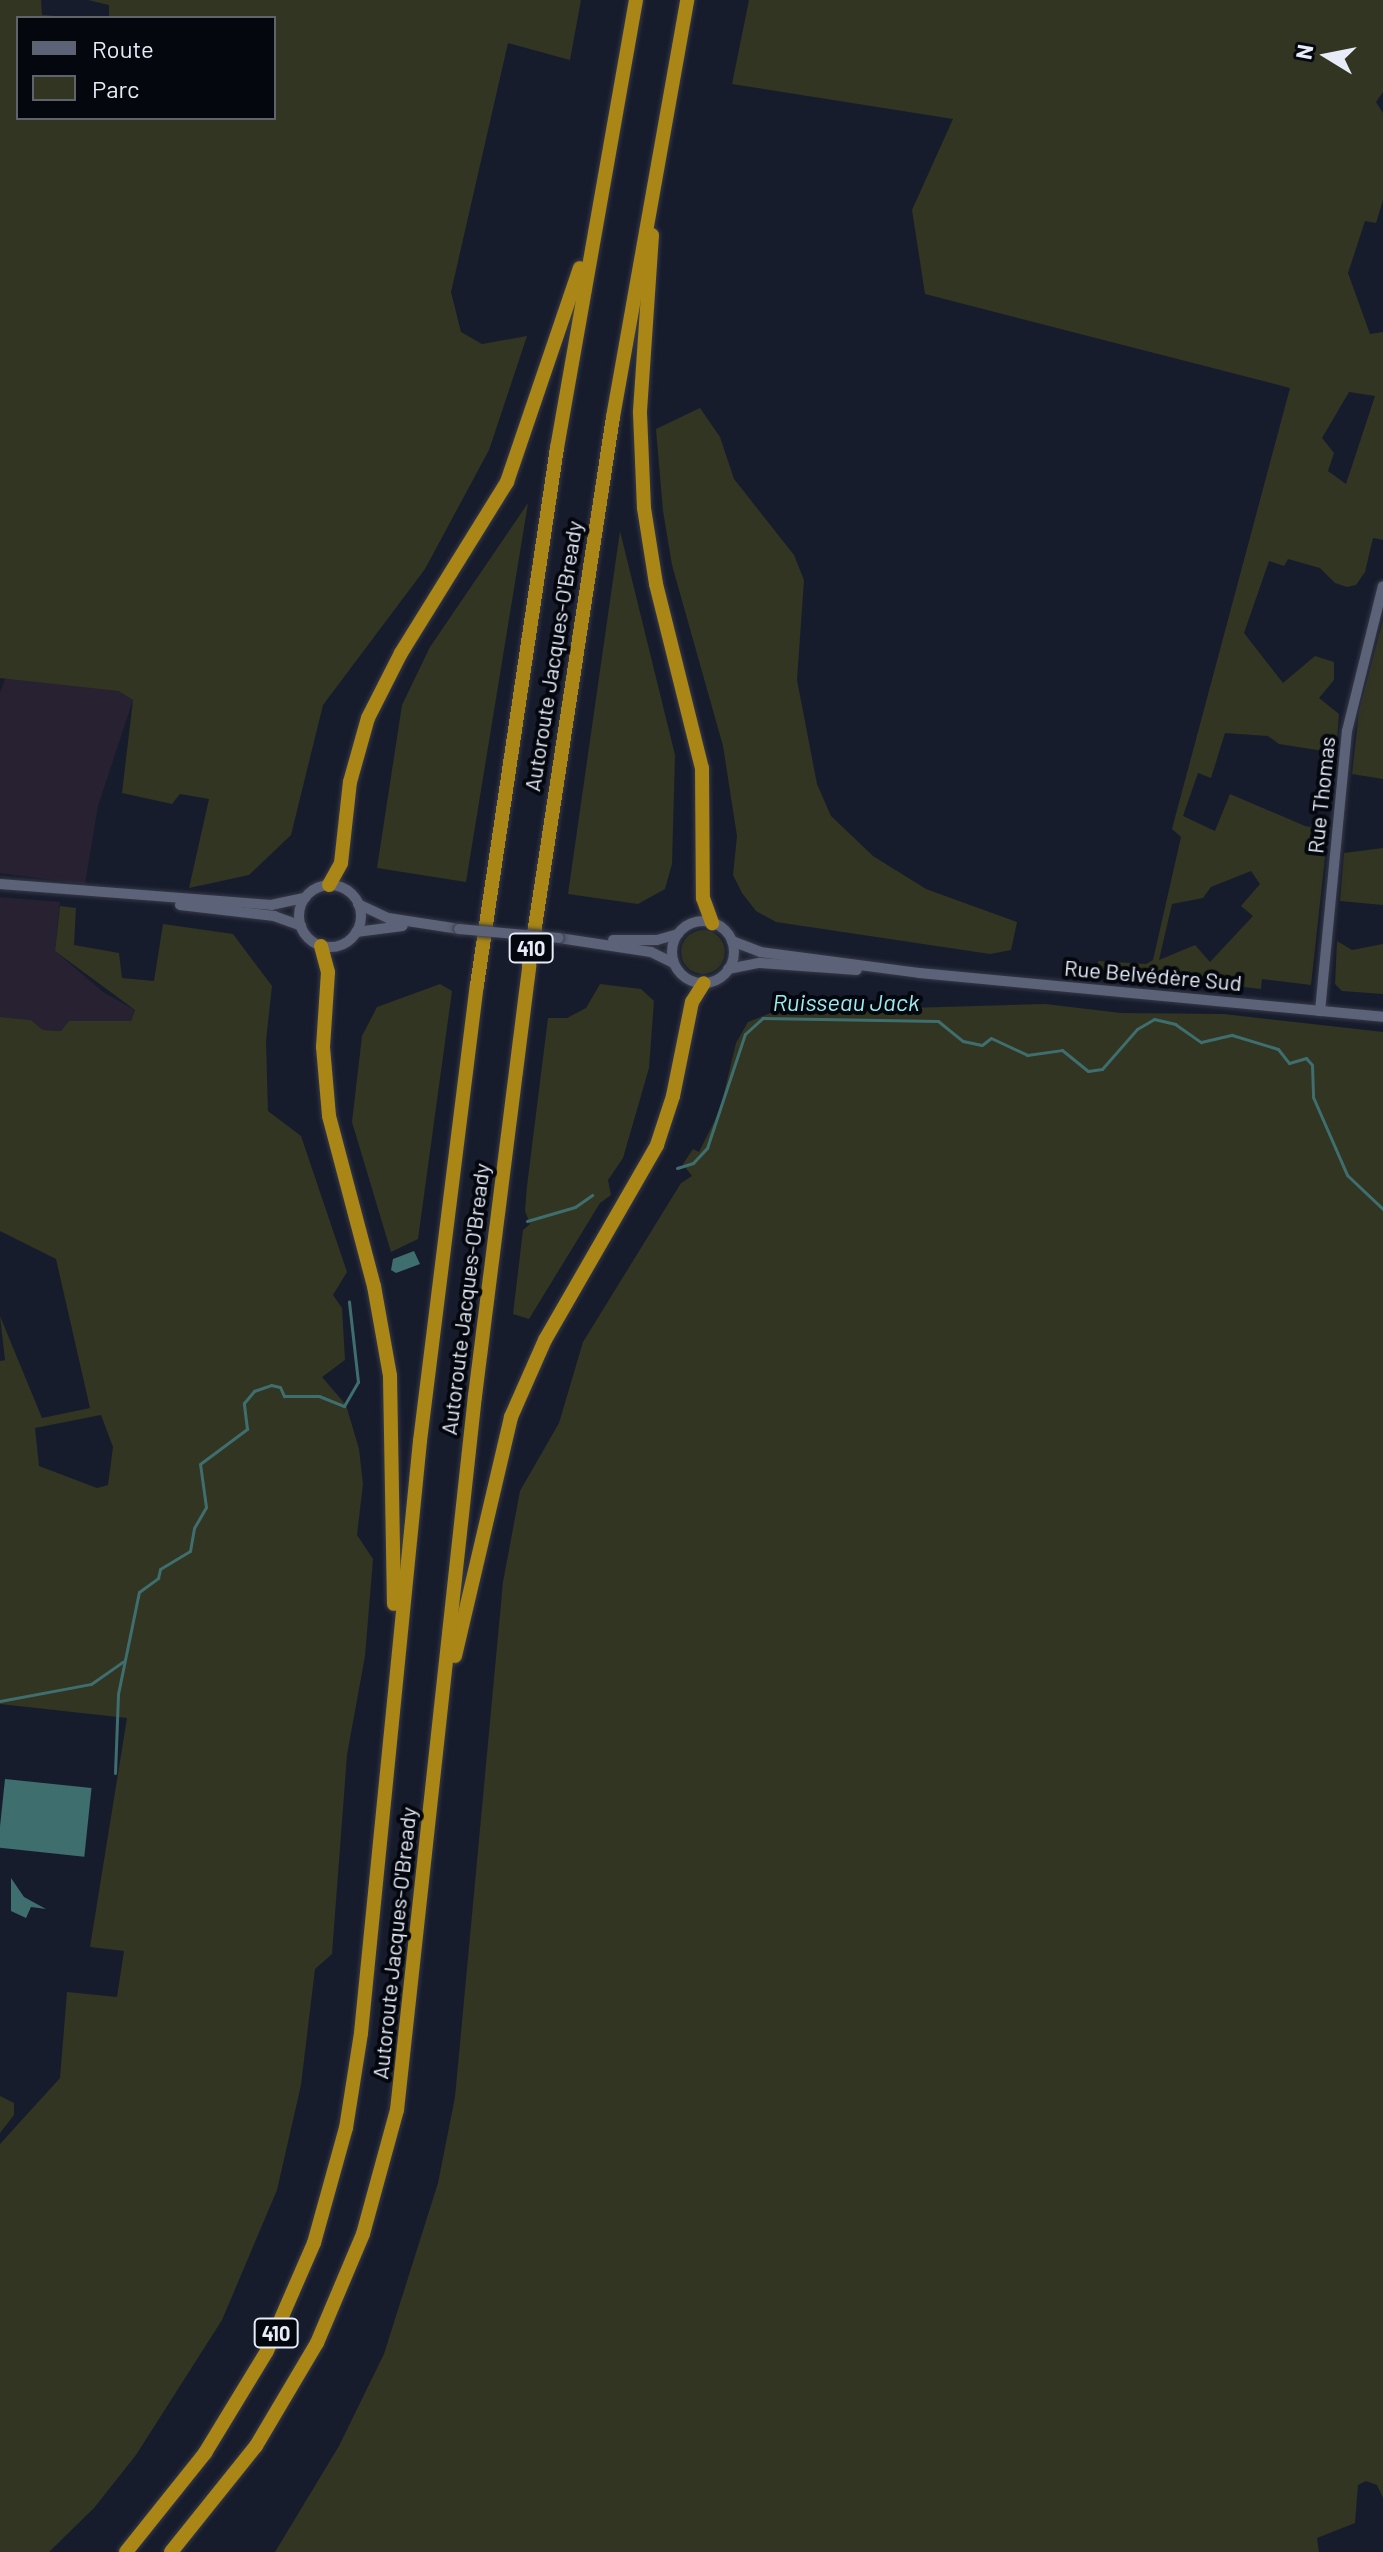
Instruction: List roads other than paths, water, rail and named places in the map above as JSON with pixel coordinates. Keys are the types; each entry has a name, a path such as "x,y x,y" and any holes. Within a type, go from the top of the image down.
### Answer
{"highway":[{"name":"Autoroute Jacques-O'Bready","path":"126,2552 194,2469 248,2386 292,2298 326,2205 357,2065 393,1698 477,985 597,218 636,0"},
{"name":"Autoroute Jacques-O'Bready","path":"171,2552 233,2478 288,2396 334,2308 370,2215 404,2066 484,1315 540,883 657,162 687,0"},
{"path":"657,162 642,375 642,492 656,584 701,761 706,822 703,898 712,923"},
{"path":"329,885 341,863 350,782 368,718 405,647 507,482 597,218"},
{"path":"321,946 328,975 323,1047 329,1116 376,1295 392,1393 393,1698"},
{"path":"438,1738 484,1515 511,1417 545,1340 657,1145 675,1089 692,1002 704,983"}],"street":[{"name":"Rue Thomas","path":"1320,1011 1347,731 1383,586"},
{"path":"0,884 274,916 301,926 321,946 339,946 356,932 384,925 429,926 591,941 651,952 674,963 685,977 704,983 728,969 732,941 712,923 692,923 678,934 657,940 591,941"},
{"path":"111,895 271,905 305,898 329,885 345,889 358,904 383,916 429,926"},
{"path":"301,926 305,898"},
{"path":"356,932 358,904"},
{"path":"674,963 678,934"},
{"name":"Rue Belvédère Sud","path":"732,941 758,952 919,973"},
{"name":"Rue Belvédère Sud","path":"728,969 760,963 919,973 1383,1017"}],"waterway":[{"name":"Ruisseau Jack","path":"677,1168 693,1163 707,1148 745,1034 763,1018 938,1021 963,1041 982,1045 991,1038 1027,1055 1062,1050 1088,1071 1102,1069 1137,1029 1154,1019 1175,1024 1201,1042 1232,1035 1278,1049 1289,1063 1306,1058 1312,1065 1313,1097 1347,1175 1383,1209"},
{"name":"Ruisseau Jack","path":"527,1221 575,1207 592,1195"},
{"name":"Ruisseau Jack","path":"115,1773 118,1694 139,1592 158,1578 160,1569 190,1551 194,1528 206,1507 200,1464 247,1429 244,1403 254,1391 271,1385 280,1387 284,1396 319,1396 344,1406 358,1382 349,1302"},
{"name":"Ruisseau Jack","path":"0,1701 91,1684 123,1662"}]}
